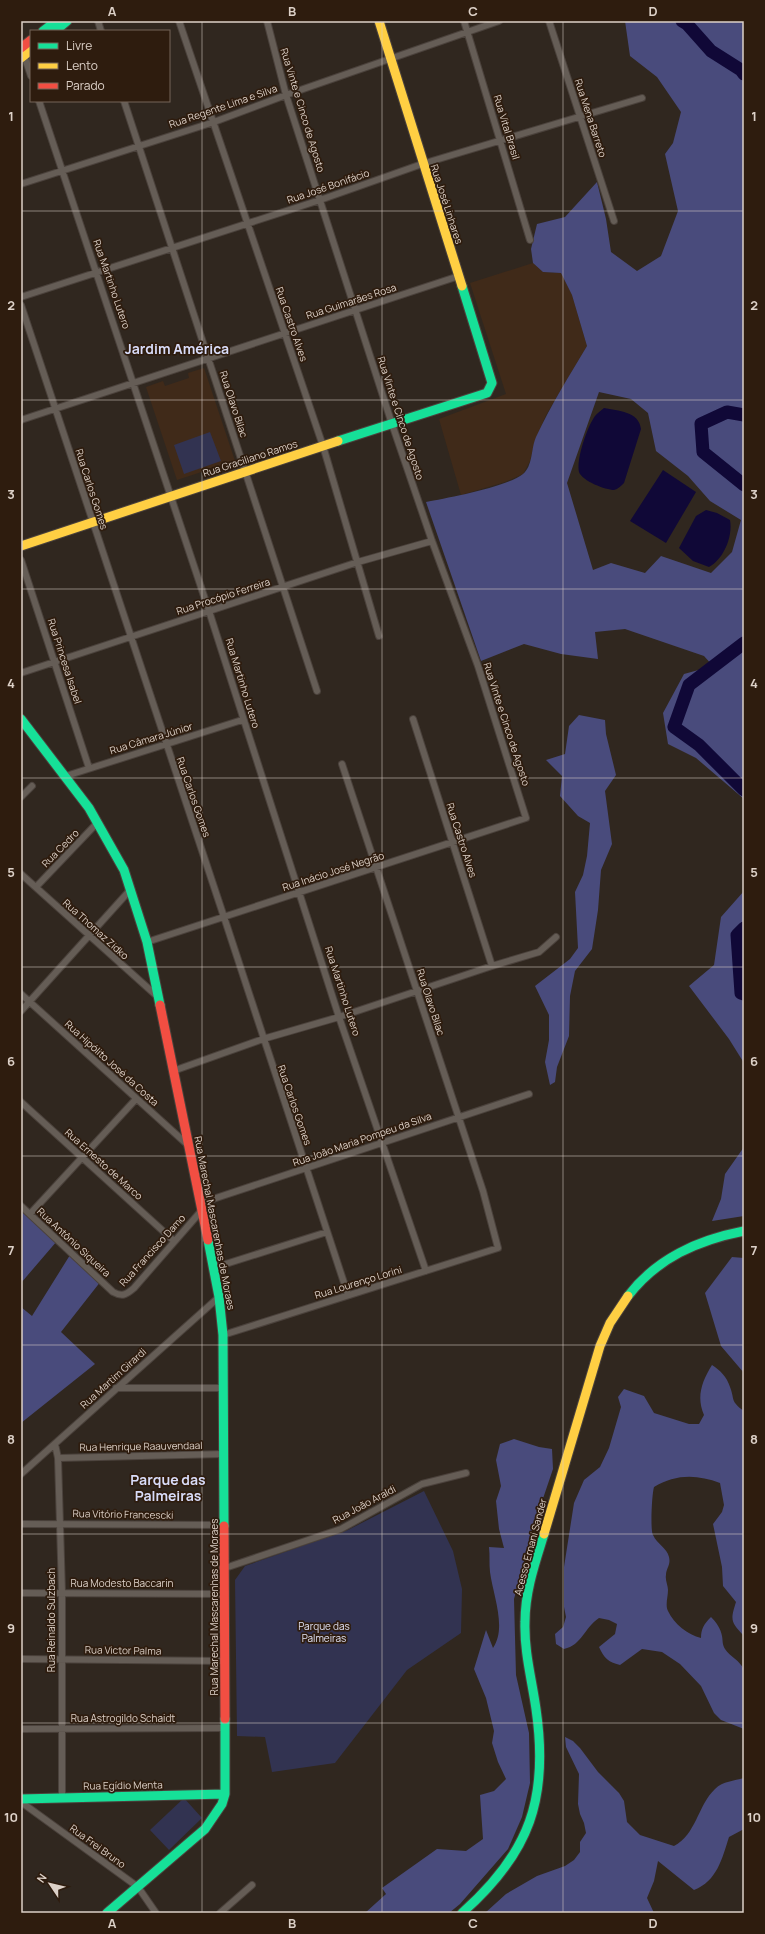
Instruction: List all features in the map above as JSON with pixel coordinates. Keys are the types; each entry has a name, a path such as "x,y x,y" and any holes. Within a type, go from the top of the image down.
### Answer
{"main road":[{"path":"44,30 56,21"},
{"path":"56,30 68,21"},
{"name":"Rua José Linhares","path":"379,21 422,164 492,383 487,393"},
{"path":"23,51 30,41"},
{"name":"Rua Graciliano Ramos","path":"21,546 487,393"},
{"name":"Rua Marechal Mascarenhas de Moraes","path":"21,719 66,776 98,822 124,870 131,889 147,942 202,1206 219,1297 223,1335 225,1794 222,1804 205,1829 107,1913"},
{"name":"Acesso Ernani Sander","path":"462,1913 488,1889 514,1856 527,1830 536,1803 541,1773 541,1739 524,1644 525,1608 528,1589 562,1468 602,1344 610,1324 631,1291 649,1272 684,1248 707,1240 744,1231"},
{"name":"Rua Egídio Menta","path":"21,1799 225,1794"}],"street":[{"name":"Rua Castro Alves","path":"179,21 323,446 379,636"},
{"name":"Rua Vinte e Cinco de Agosto","path":"267,21 286,95 392,424 432,541 478,666 526,818"},
{"name":"Rua Vital Brasil","path":"464,21 530,240"},
{"name":"Rua Regente Lima e Silva","path":"21,184 214,122 390,58 499,21"},
{"name":"Rua Mena Barreto","path":"548,21 614,221"},
{"path":"23,51 30,73"},
{"name":"Rua José Bonifácio","path":"21,297 248,224 422,164 642,98"},
{"name":"Rua Martinho Lutero","path":"39,102 209,611 242,720 300,892 339,1017 426,1271"},
{"name":"Rua Olavo Bilac","path":"124,102 317,691"},
{"name":"Rua Guimarães Rosa","path":"21,420 459,276"},
{"name":"Rua Carlos Gomes","path":"21,305 348,1295"},
{"name":"Rua Procópio Ferreira","path":"21,673 358,562 432,541"},
{"name":"Rua Princesa Isabel","path":"21,560 89,768"},
{"name":"Rua Castro Alves","path":"413,719 492,966"},
{"name":"Rua Câmara Júnior","path":"66,776 242,720"},
{"name":"Rua Olavo Bilac","path":"342,764 416,991 484,1191 498,1248"},
{"path":"21,797 32,786"},
{"name":"Rua Inácio José Negrão","path":"147,942 526,818"},
{"name":"Rua Cedro","path":"36,887 98,822"},
{"name":"Rua Thomaz Zidko","path":"21,874 88,936 159,998"},
{"path":"21,1010 131,889"},
{"path":"173,1071 263,1039 339,1017 492,966 539,952 556,937"},
{"name":"Rua Hipólito José da Costa","path":"21,994 189,1146"},
{"name":"Rua João Maria Pompeu da Silva","path":"202,1206 382,1142 529,1094"},
{"path":"30,1214 81,1156 136,1099"},
{"name":"Rua Ernesto de Marco","path":"21,1102 174,1240"},
{"name":"Rua Antônio Siqueira","path":"21,1206 113,1292"},
{"name":"Rua Francisco Damo","path":"113,1292 120,1296 127,1295 202,1206"},
{"path":"213,1268 327,1232"},
{"name":"Rua Lourenço Lorini","path":"223,1335 498,1248"},
{"name":"Rua Martim Girardi","path":"21,1474 219,1297"},
{"path":"116,1388 224,1388"},
{"name":"Rua Reinaldo Sulzbach","path":"55,1444 58,1458 62,1592 62,1797"},
{"name":"Rua Henrique Raauvendaal","path":"58,1458 224,1454"},
{"name":"Rua João Araldi","path":"225,1568 341,1529 422,1484 466,1472"},
{"name":"Rua Vitório Francescki","path":"21,1524 224,1525"},
{"name":"Rua Modesto Baccarin","path":"21,1593 62,1592 224,1594"},
{"name":"Rua Victor Palma","path":"21,1659 225,1661"},
{"name":"Rua Astrogildo Schaidt","path":"21,1729 62,1727 225,1728"},
{"name":"Rua Frei Bruno","path":"21,1802 138,1887 156,1913"},
{"path":"220,1913 252,1885"}],"shaded area":[{"path":"625,21 744,21 744,799 696,758 668,744 663,713 684,674 713,666 704,656 625,629 595,632 598,659 561,654 524,644 481,661 426,502 491,488 515,479 523,474 529,466 534,441 542,425 587,346 572,295 561,273 543,272 533,263 531,249 537,224 565,217 597,182 606,219 611,252 637,271 661,256 678,211 665,154 673,143 681,112 657,77 630,56","holes":["599,392 631,399 648,413 656,451 688,476 710,501 741,520 732,552 711,573 661,556 645,573 611,563 593,570 567,483"]},
{"path":"533,263 543,272 561,273 572,295 587,346 546,415 535,441 530,461 523,474 505,482 461,495 439,419 506,394 470,283"},
{"path":"204,368 235,461 177,480 146,387 163,381 165,386 189,378 188,373"},
{"path":"604,408 621,411 632,415 639,423 641,429 624,483 614,490 600,487 589,482 581,475 578,467 586,435 592,421"},
{"path":"663,470 696,492 666,543 630,521"},
{"path":"706,510 717,513 730,520 731,526 729,540 723,553 719,559 709,567 693,561 679,548 696,516"},
{"path":"579,715 605,720 606,734 616,775 605,791 612,844 601,870 598,910 592,949 575,971 570,996 569,1036 557,1067 555,1082 550,1085 545,1062 549,1040 549,1015 535,986 570,959 578,948 575,892 583,875 587,856 590,823 578,816 560,796 562,776 546,760 565,754 569,726"},
{"path":"744,891 744,1063 729,1039 689,986 714,965 721,917"},
{"path":"744,1147 744,1216 712,1221 721,1199 725,1174"},
{"path":"21,1209 57,1241 21,1283"},
{"path":"70,1255 101,1281 61,1332 95,1364 21,1423 21,1307 32,1316"},
{"path":"732,1257 744,1258 744,1373 721,1346 705,1293"},
{"path":"712,1365 725,1377 729,1383 735,1402 744,1411 744,1636 734,1624 732,1617 736,1602 723,1586 722,1567 713,1524 722,1512 724,1505 720,1483 703,1478 686,1477 670,1480 654,1487 652,1504 652,1532 669,1557 666,1577 668,1590 667,1606 671,1616 682,1628 696,1637 701,1638 703,1627 711,1617 721,1631 725,1649 744,1670 744,1729 721,1720 714,1713 701,1686 680,1664 662,1652 642,1649 620,1665 607,1659 599,1647 615,1634 617,1624 609,1620 599,1618 575,1644 564,1649 556,1644 555,1634 563,1627 566,1617 564,1607 564,1567 574,1503 584,1480 600,1467 609,1448 621,1407 618,1397 624,1389 644,1396 654,1413 689,1424 699,1424 704,1415 700,1402 701,1389 705,1377"},
{"path":"514,1439 539,1447 552,1449 553,1469 532,1531 514,1599 516,1675 529,1733 530,1783 522,1817 508,1849 460,1904 449,1913 365,1913 386,1894 382,1888 437,1849 466,1851 483,1839 480,1795 494,1791 506,1779 498,1762 492,1743 494,1731 486,1698 474,1669 486,1630 493,1648 499,1631 498,1611 490,1572 489,1547 504,1548 499,1529 496,1501 501,1486 496,1460 500,1444"},
{"path":"565,1737 573,1741 580,1748 598,1772 619,1793 624,1801 627,1822 640,1835 674,1846 687,1835 709,1796 718,1786 744,1778 744,1829 729,1837 718,1868 708,1881 694,1890 658,1861 654,1881 647,1898 654,1913 485,1913 506,1894 537,1876 565,1866 574,1860 580,1852 580,1842 586,1833 578,1804 579,1774 566,1747"}],"green space":[{"path":"210,432 221,461 184,474 174,445"},
{"name":"Parque das Palmeiras","path":"424,1491 453,1551 462,1589 461,1633 407,1670 335,1763 272,1772 265,1737 237,1736 235,1580 245,1566 348,1530"},
{"path":"184,1798 202,1818 169,1850 150,1830"}],"waterway":[{"path":"682,21 687,24 711,51 741,70 744,74"},
{"path":"744,415 727,412 701,424 703,452 744,485"},
{"path":"744,643 689,685 674,727 699,745 744,790"},
{"path":"744,928 737,935 741,993 744,994"}],"traffic: fast":[{"path":"44,30 56,21"},
{"path":"56,30 67,21"},
{"path":"338,441 487,393 492,383 462,286"},
{"path":"21,719 89,808 124,870 147,942 160,1005"},
{"path":"628,1296 639,1283 665,1261 695,1246 744,1231"},
{"path":"208,1240 219,1297 223,1335 224,1526"},
{"path":"462,1913 485,1891 504,1868 519,1846 529,1822 536,1797 539,1770 539,1741 536,1709 527,1655 525,1611 534,1566 544,1534"},
{"path":"107,1913 205,1829 222,1804 225,1794 225,1719"},
{"path":"21,1799 225,1794"}],"traffic: slow":[{"path":"379,21 462,286"},
{"path":"21,58 30,51"},
{"path":"21,546 338,441"},
{"path":"544,1534 600,1346 610,1323 628,1296"}],"traffic: jam":[{"path":"21,48 30,41"},
{"path":"160,1005 208,1240"},
{"path":"224,1526 225,1719"}],"district":[{"name":"Jardim América","path":"177,348"},
{"name":"Parque das Palmeiras","path":"168,1488"}]}
